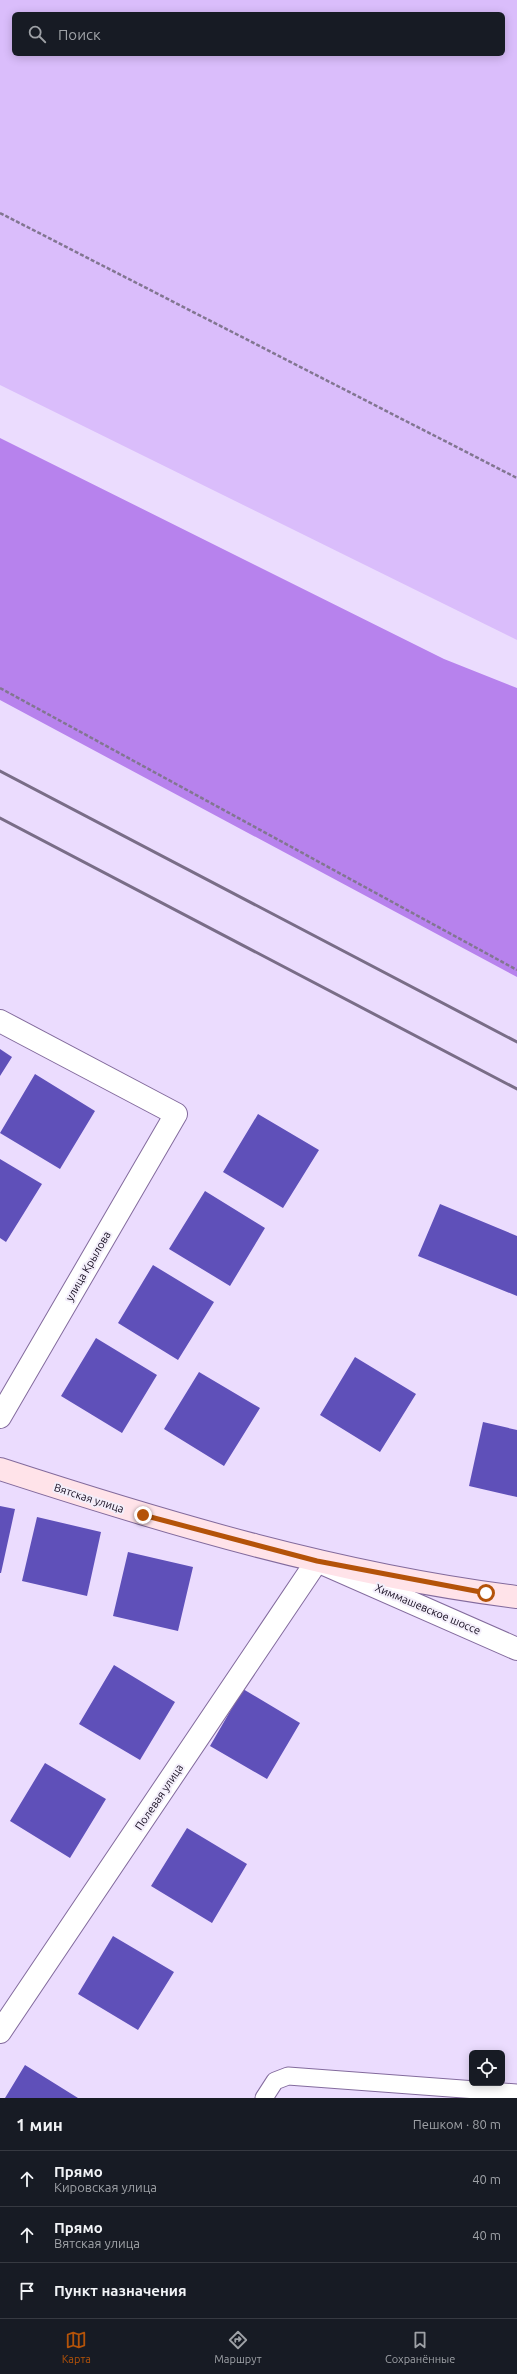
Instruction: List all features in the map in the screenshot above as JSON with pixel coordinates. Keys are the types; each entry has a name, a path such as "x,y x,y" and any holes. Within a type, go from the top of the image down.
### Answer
{"main road":[{"name":"Вятская улица","path":"0,1469 143,1515 317,1561 517,1597"}],"street":[{"name":"улица Крылова","path":"0,1022 176,1114 0,1417"},
{"name":"Химмашевское шоссе","path":"317,1561 517,1649"},
{"name":"Полевая улица","path":"0,2032 317,1561"}],"lane":[{"path":"264,2098 275,2082 288,2076 517,2093"}],"path":[{"path":"0,213 517,478"},
{"path":"0,688 517,970"}],"shaded area":[{"path":"0,0 517,0 517,640 0,385"},
{"path":"0,438 444,659 517,688 517,977 0,700"}],"building":[{"path":"0,1049 12,1057 0,1076"},
{"path":"35,1074 95,1111 60,1169 0,1133"},
{"path":"258,1114 319,1150 283,1208 223,1172"},
{"path":"0,1159 42,1184 6,1242 0,1238"},
{"path":"205,1191 265,1228 230,1286 169,1249"},
{"path":"440,1204 517,1236 517,1296 418,1256"},
{"path":"153,1265 214,1302 178,1360 118,1323"},
{"path":"96,1338 157,1375 122,1433 61,1396"},
{"path":"355,1357 416,1394 380,1452 320,1415"},
{"path":"199,1372 260,1408 224,1466 164,1429"},
{"path":"483,1422 517,1430 517,1497 469,1486"},
{"path":"0,1506 15,1509 1,1573 0,1573"},
{"path":"37,1517 101,1532 87,1596 22,1581"},
{"path":"128,1552 193,1567 178,1631 113,1616"},
{"path":"114,1665 175,1702 140,1760 79,1724"},
{"path":"243,1689 300,1723 267,1779 210,1746"},
{"path":"45,1763 106,1799 70,1858 10,1821"},
{"path":"187,1828 247,1864 212,1923 151,1886"},
{"path":"113,1936 174,1972 138,2030 78,1994"},
{"path":"25,2065 78,2098 5,2098"}],"railway":[{"path":"0,771 517,1042"},
{"path":"0,818 517,1089"}],"route":[{"path":"143,1515 317,1561 486,1593"}]}
